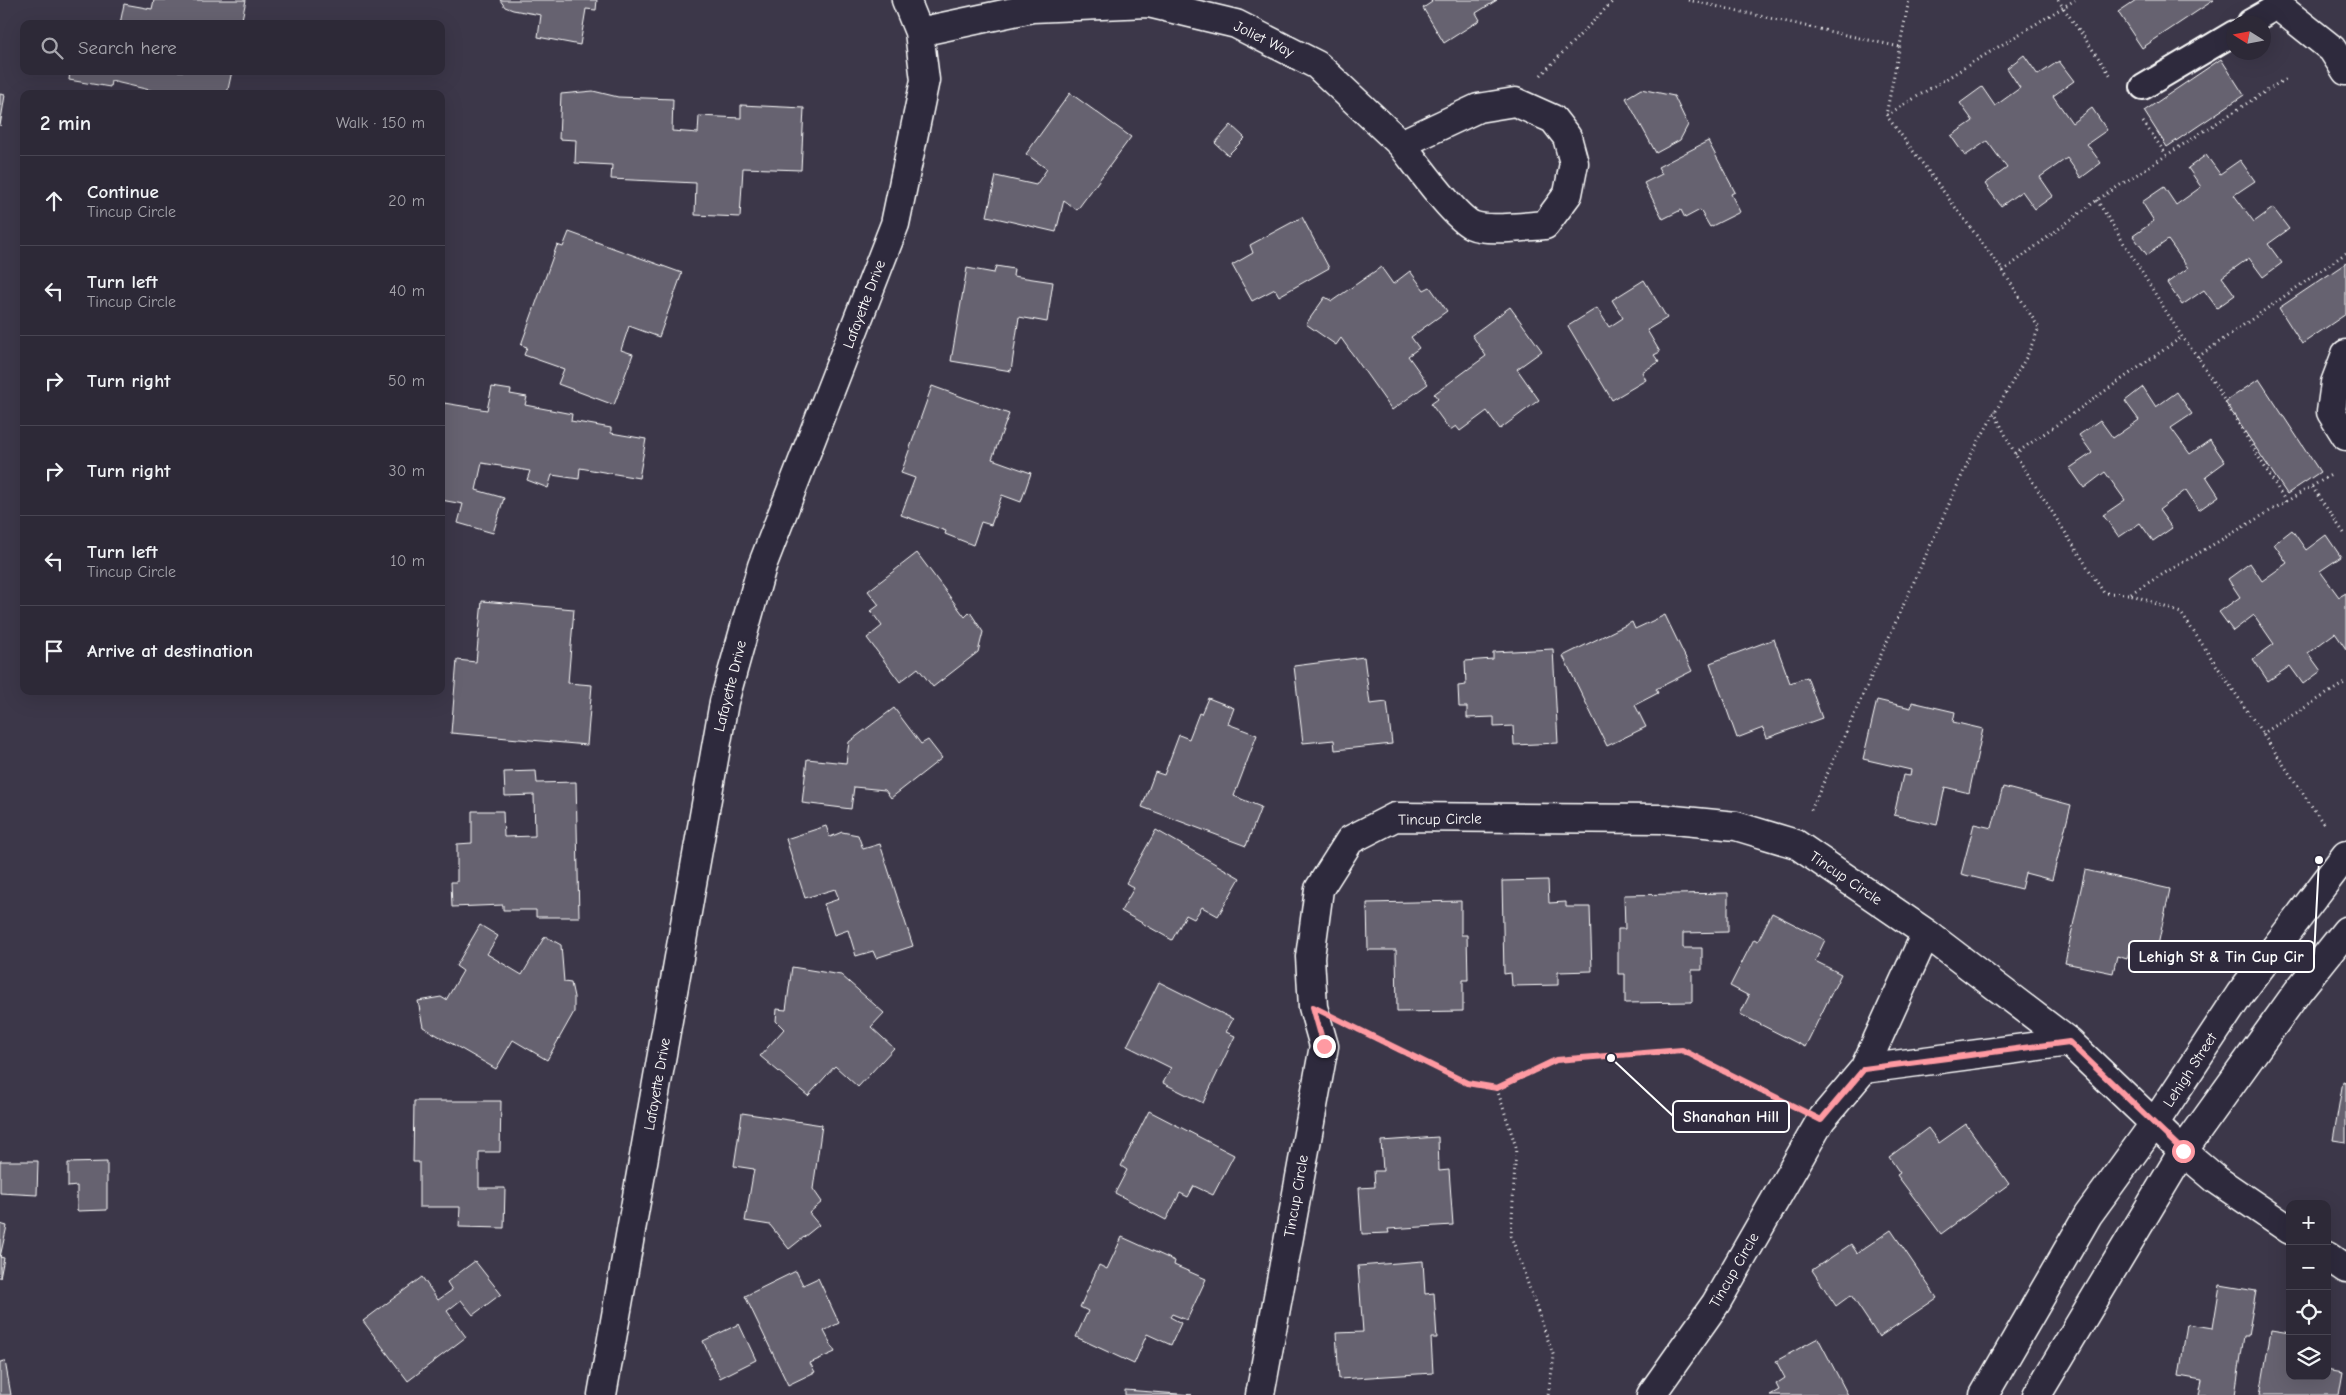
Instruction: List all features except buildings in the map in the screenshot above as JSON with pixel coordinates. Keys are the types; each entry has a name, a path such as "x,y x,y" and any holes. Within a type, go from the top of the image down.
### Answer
{"street":[{"name":"Lafayette Drive","path":"602,1395 724,702 762,566 895,224 926,80 919,32 906,0"},
{"name":"Joliet Way","path":"919,32 1032,8 1148,3 1236,24 1317,65 1401,144 1449,204 1472,225 1509,229 1544,225 1568,194 1574,163 1567,137 1553,118 1515,102 1478,108 1401,144"},
{"path":"2277,3 2332,49 2345,69"},
{"path":"2346,354 2335,383 2331,412 2346,436"},
{"name":"Tincup Circle","path":"1260,1395 1324,1046 1313,1007 1310,957 1318,889 1350,840 1395,817 1664,819 1736,826 1796,844 1926,933 2069,1042 2183,1151 2217,1180 2286,1227"},
{"name":"Lehigh Street","path":"1984,1395 2088,1215 2154,1124 2240,994 2346,855"},
{"path":"2037,1395 2183,1151 2298,991 2346,931"},
{"name":"Tincup Circle","path":"1652,1395 1716,1303 1821,1120 1864,1069 1926,933"},
{"path":"1864,1069 2069,1042"},
{"path":"2331,1259 2346,1269"}],"lane":[{"path":"2260,15 2277,3"},
{"path":"2143,87 2226,38"}],"path":[{"path":"1535,81 1614,0"},
{"path":"1688,0 1900,47"},
{"path":"1809,814 1972,453 2027,356 2039,328 2003,270 1886,115 1909,0"},
{"path":"1886,115 2075,0"},
{"path":"2003,270 2097,200 2288,77"},
{"path":"2097,200 2182,337 2198,357 2286,502"},
{"path":"2198,357 2346,254"},
{"path":"2015,454 2182,337"},
{"path":"1994,412 2015,454 2104,594 2130,594 2181,613 2329,830"},
{"path":"2130,594 2331,475"},
{"path":"2312,487 2346,536"},
{"path":"2262,734 2346,682"},
{"path":"1313,1007 1467,1083 1497,1088 1556,1060 1682,1050 1821,1120"},
{"path":"1497,1088 1516,1147 1511,1236 1554,1357 1548,1395"}],"place":[{"name":"Lehigh St & Tin Cup Cir","path":"2319,860"},
{"name":"Shanahan Hill","path":"1611,1058"}],"route":[{"path":"1324,1046 1313,1007 1467,1083 1497,1088 1556,1060 1682,1050 1821,1120 1864,1069 2069,1042 2183,1151"}]}
